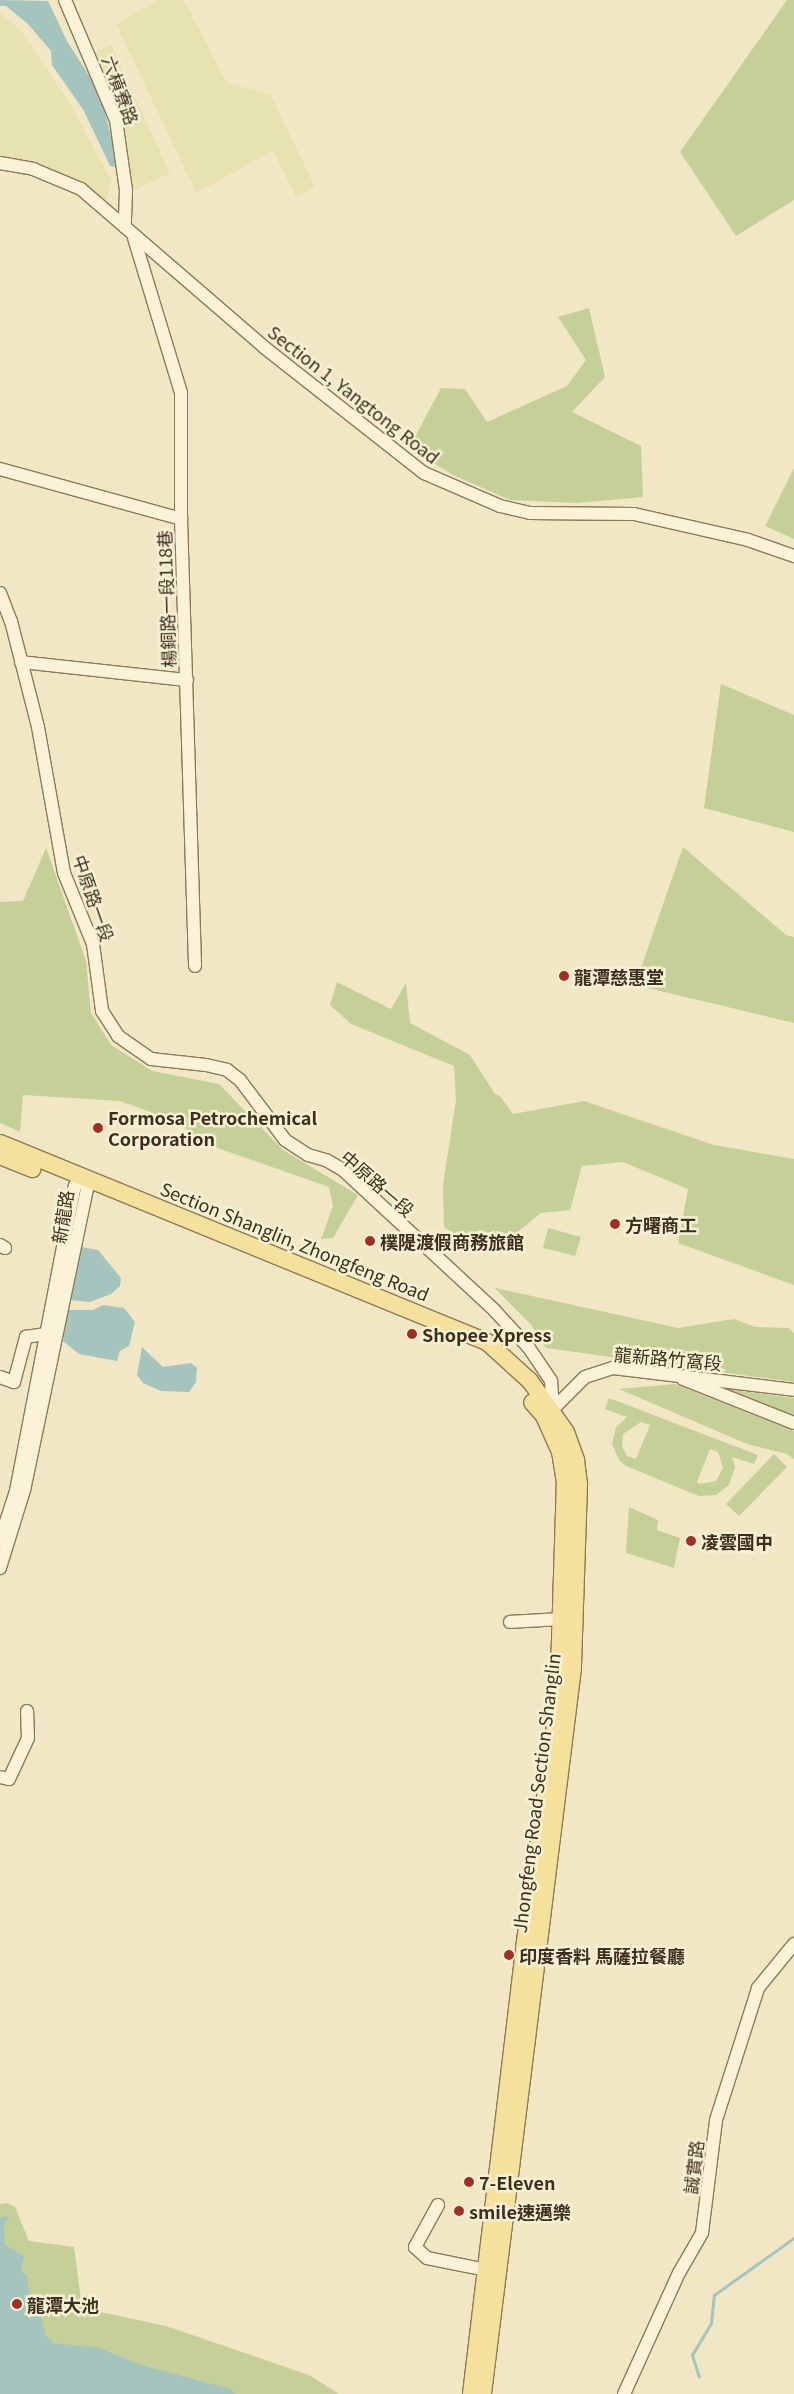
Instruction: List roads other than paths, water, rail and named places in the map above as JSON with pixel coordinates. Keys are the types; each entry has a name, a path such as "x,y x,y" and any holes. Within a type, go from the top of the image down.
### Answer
{"main road":[{"name":"Section Shanglin, Zhongfeng Road","path":"0,1144 81,1184"},
{"name":"Section Shanglin, Zhongfeng Road","path":"0,1156 81,1184 479,1338 506,1357 548,1413"},
{"name":"Jhongfeng Road Section Shanglin","path":"472,2394 524,1948 558,1702 566,1483 560,1452 548,1413"},
{"name":"Jhongfeng Road Section Shanglin","path":"483,2394 573,1668 579,1484 576,1460 566,1432 548,1413"}],"street":[{"name":"六槓寮路","path":"66,0 116,120 126,190 124,227"},
{"name":"Section 1, Yangtong Road","path":"0,163 32,169 68,181 297,374 424,473 500,506 530,513 634,514 748,540 794,556"},
{"name":"楊銅路一段118巷","path":"134,238 181,393 181,519 195,966"},
{"path":"0,469 181,519"},
{"name":"中原路一段","path":"0,593 38,727 64,873 93,944 102,1011 118,1036 151,1059 206,1065 226,1070 240,1080 286,1140 308,1155 326,1160 343,1170 495,1310 529,1348 550,1381 548,1413"},
{"path":"21,662 187,680"},
{"name":"新龍路","path":"0,1540 16,1491 46,1334 81,1184"},
{"name":"新龍路","path":"0,1568 25,1487 81,1184"},
{"path":"0,1377 14,1382 26,1337 46,1334"},
{"name":"龍新路竹窩段","path":"548,1413 572,1387 600,1370 613,1368 794,1390"},
{"path":"679,1377 794,1424"},
{"path":"510,1622 560,1619"},
{"path":"5,1778 28,1738 28,1711"},
{"name":"誠實路","path":"624,2394 679,2273 702,2233 716,2120 758,1988 794,1944"},
{"path":"438,2205 415,2247 427,2258 486,2270"}],"water":[{"path":"0,0 48,1 67,41 100,93 118,164 115,167 110,166 84,111 52,65 51,51 28,24 6,6 0,6"},
{"path":"82,1247 98,1250 121,1278 120,1286 111,1294 90,1302 70,1300"},
{"path":"103,1305 124,1308 135,1322 129,1346 120,1351 117,1361 79,1354 63,1341 68,1310 93,1310"},
{"path":"142,1347 163,1367 191,1363 197,1368 196,1382 189,1392 161,1391 143,1383 137,1375"},
{"name":"龍潭大池","path":"9,2216 4,2225 5,2245 24,2256 21,2271 27,2275 30,2297 40,2311 45,2335 54,2343 99,2348 138,2364 230,2389 236,2394 0,2394 0,2218"}],"waterway":[{"path":"699,2377 692,2355 711,2323 714,2295 794,2238"}],"place":[{"name":"龍潭慈惠堂","path":"564,976"},
{"name":"Formosa Petrochemical Corporation","path":"98,1128"},
{"name":"方曙商工","path":"615,1224"},
{"name":"樸隄渡假商務旅館","path":"370,1241"},
{"name":"Shopee Xpress","path":"412,1334"},
{"name":"凌雲國中","path":"691,1541"},
{"name":"印度香料 馬薩拉餐廳","path":"509,1955"},
{"name":"7-Eleven","path":"469,2182"},
{"name":"smile速邁樂","path":"459,2211"},
{"name":"龍潭大池","path":"17,2304"}]}
